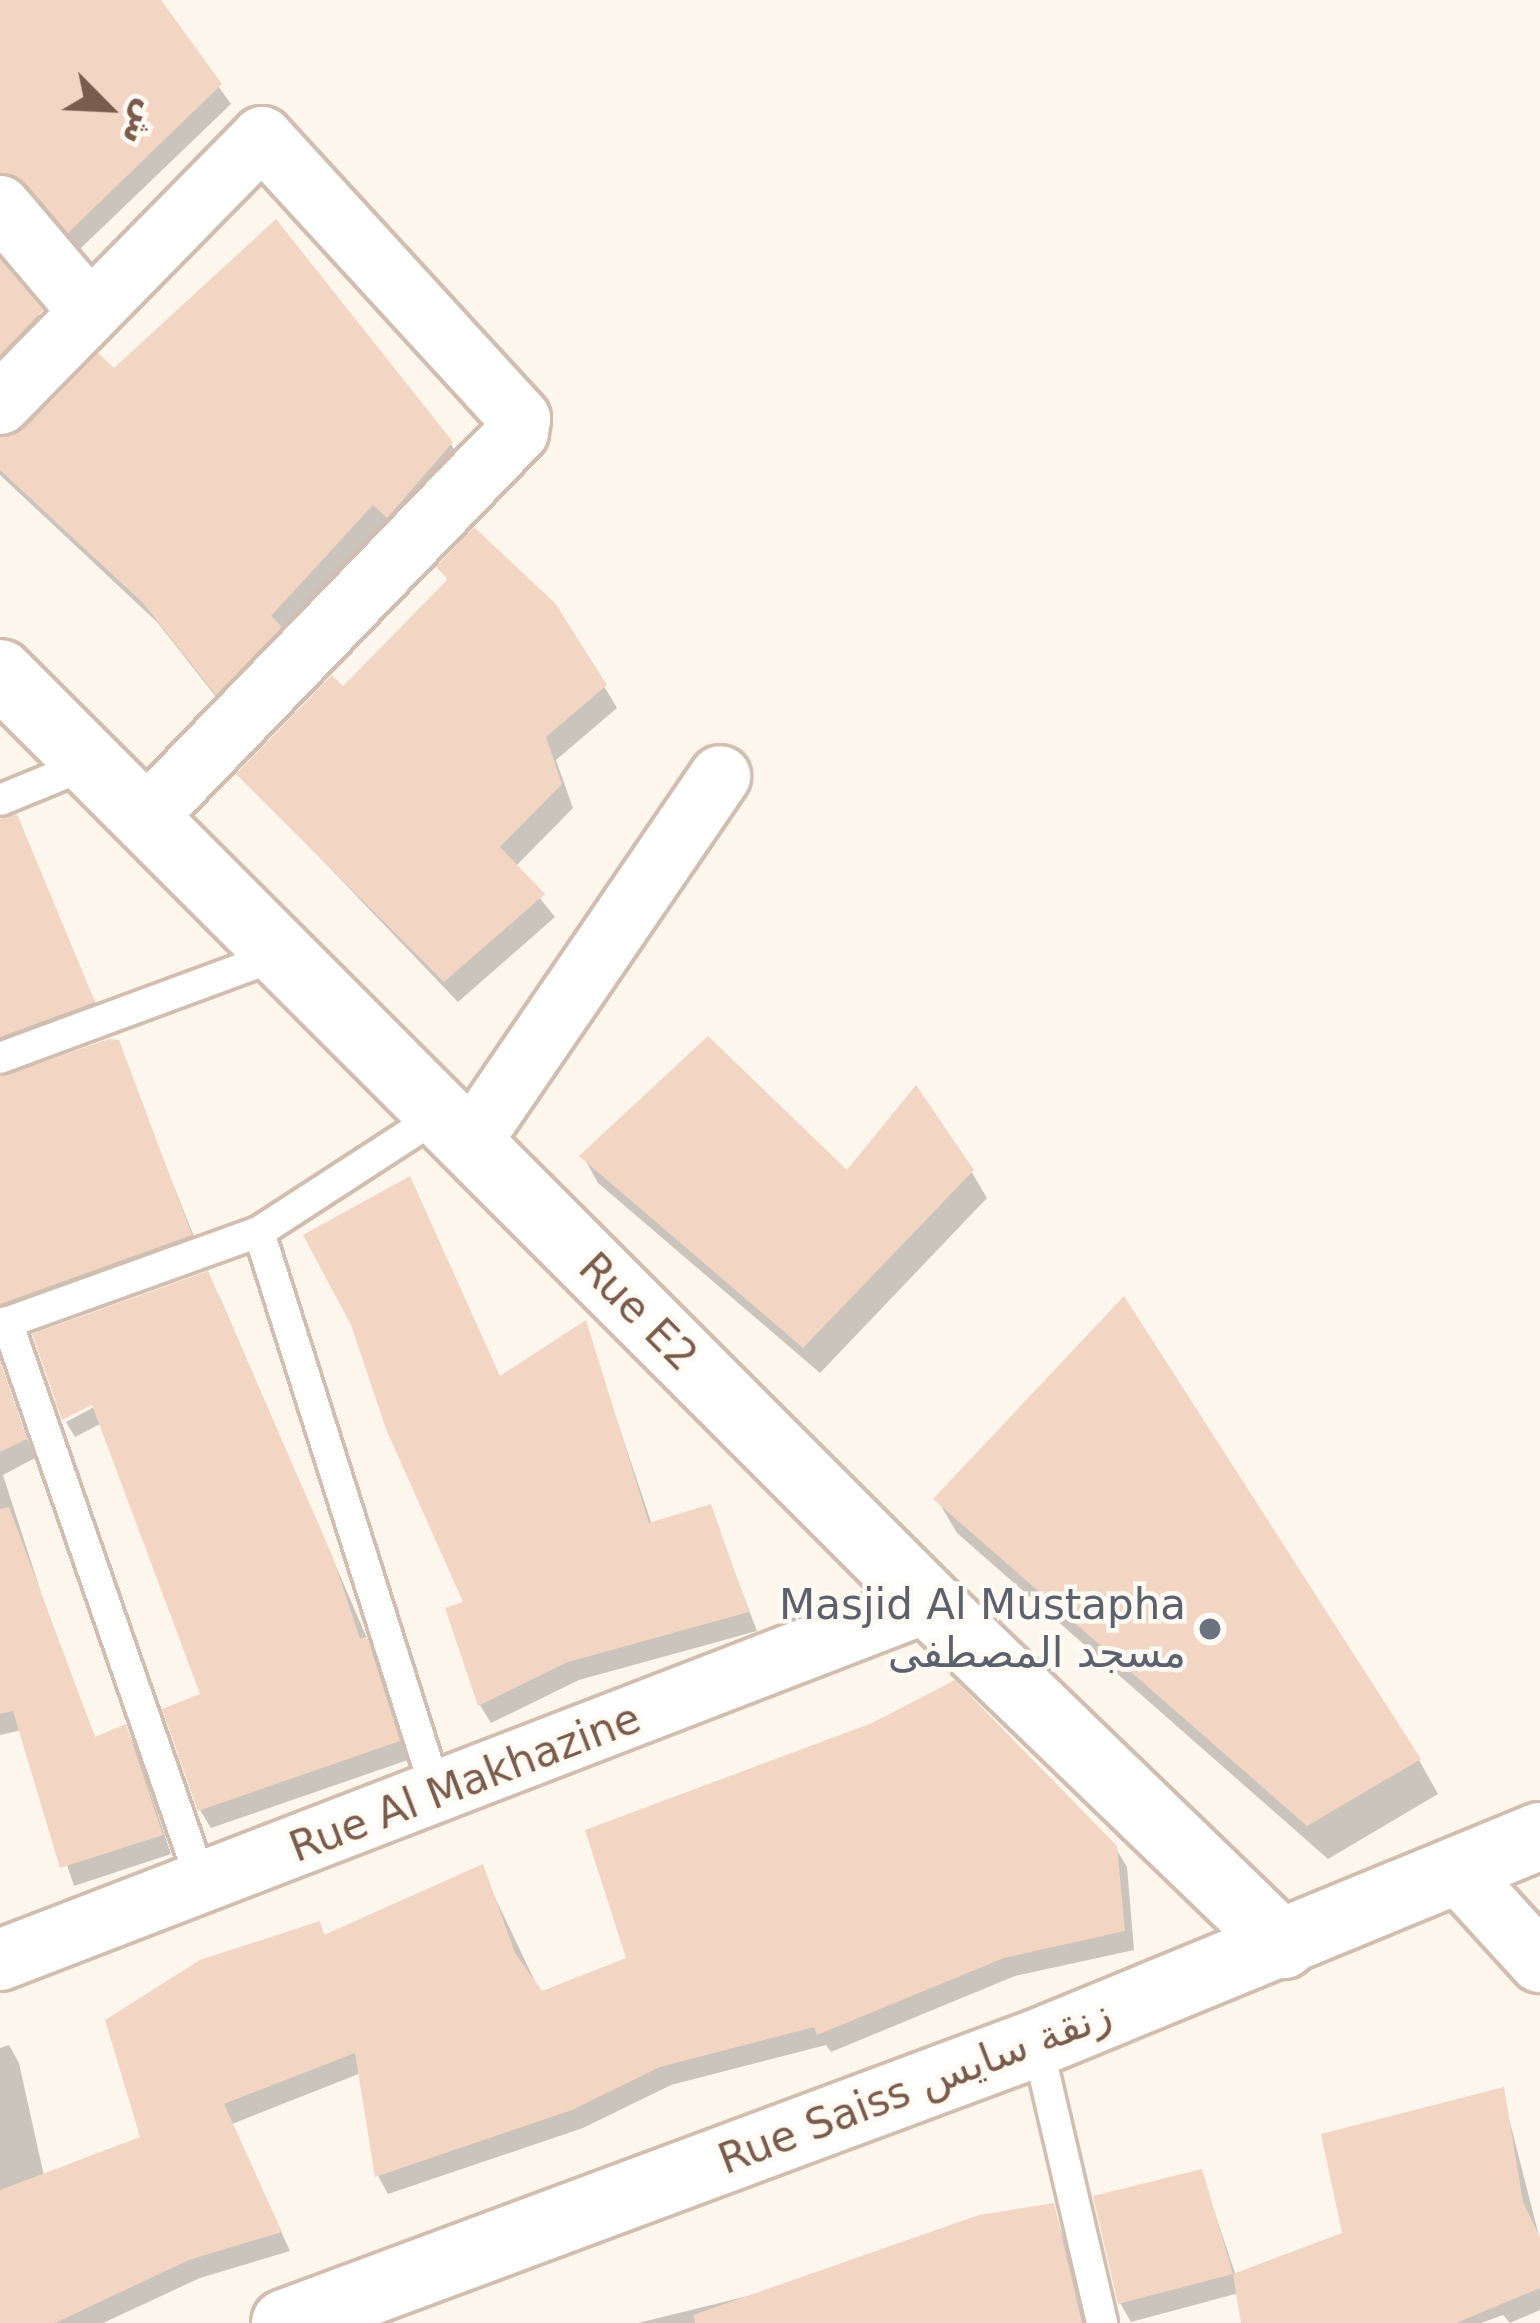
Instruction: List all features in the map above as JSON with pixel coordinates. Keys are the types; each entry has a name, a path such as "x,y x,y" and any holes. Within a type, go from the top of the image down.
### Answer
{"street":[{"path":"0,404 262,137 521,425 145,818"},
{"path":"0,206 90,313"},
{"name":"Rue E2","path":"0,674 928,1602 1283,1945"},
{"path":"455,1129 720,776"},
{"name":"Rue Al Makhazine","path":"0,1960 203,1886 928,1602"},
{"name":"Rue Saiss زنقة سايس","path":"285,2323 369,2308 1283,1945 1540,1836"},
{"path":"1455,1869 1540,1962"}],"lane":[{"path":"0,800 90,763"},
{"path":"0,1058 281,953"},
{"path":"203,1886 3,1324 260,1232 455,1129"},
{"path":"260,1232 437,1794"},
{"path":"1036,2043 1102,2323"}],"building":[{"path":"0,0 161,0 222,84 68,233 25,183 0,172"},
{"path":"276,219 453,442 387,518 373,505 271,616 282,627 216,695 143,603 0,470 0,437 25,428 98,353 114,368"},
{"path":"0,259 43,310 0,355"},
{"path":"474,527 555,603 607,685 546,737 562,784 500,847 545,894 444,982 236,774 332,675 343,686 448,579 436,567"},
{"path":"17,814 95,1002 0,1037 0,819"},
{"path":"708,1036 847,1170 916,1085 974,1170 803,1348 579,1156"},
{"path":"109,1039 119,1040 192,1235 0,1304 0,1077"},
{"path":"410,1176 500,1376 586,1320 649,1523 711,1504 749,1612 568,1662 478,1706 445,1608 463,1602 386,1429 351,1325 303,1235"},
{"path":"208,1271 332,1555 360,1639 367,1636 400,1741 198,1811 162,1709 200,1694 92,1405 62,1420 32,1334"},
{"name":"Masjid Al Mustapha مسجد المصطفى","path":"1124,1296 1421,1759 1307,1826 933,1499"},
{"path":"0,1361 27,1439 0,1452"},
{"path":"9,1507 95,1737 126,1724 163,1835 60,1868 13,1711 0,1714 0,1509"},
{"path":"955,1680 1117,1846 1125,1931 1004,1958 817,2035 814,2027 660,2067 572,2110 375,2177 355,2053 224,2104 282,2232 189,2260 55,2323 0,2323 0,2190 140,2137 105,2020 200,1960 320,1921 324,1935 483,1864 515,1953 542,1991 626,1958 585,1830 872,1723"},
{"path":"1504,2087 1523,2202 1540,2237 1540,2288 1456,2323 1241,2323 1233,2274 1342,2233 1321,2134"},
{"path":"1202,2169 1233,2274 1118,2304 1093,2196"},
{"path":"1054,2203 1082,2323 695,2323 693,2315 979,2215"}],"place":[{"name":"Masjid Al Mustapha مسجد المصطفى","path":"1210,1629"}]}
